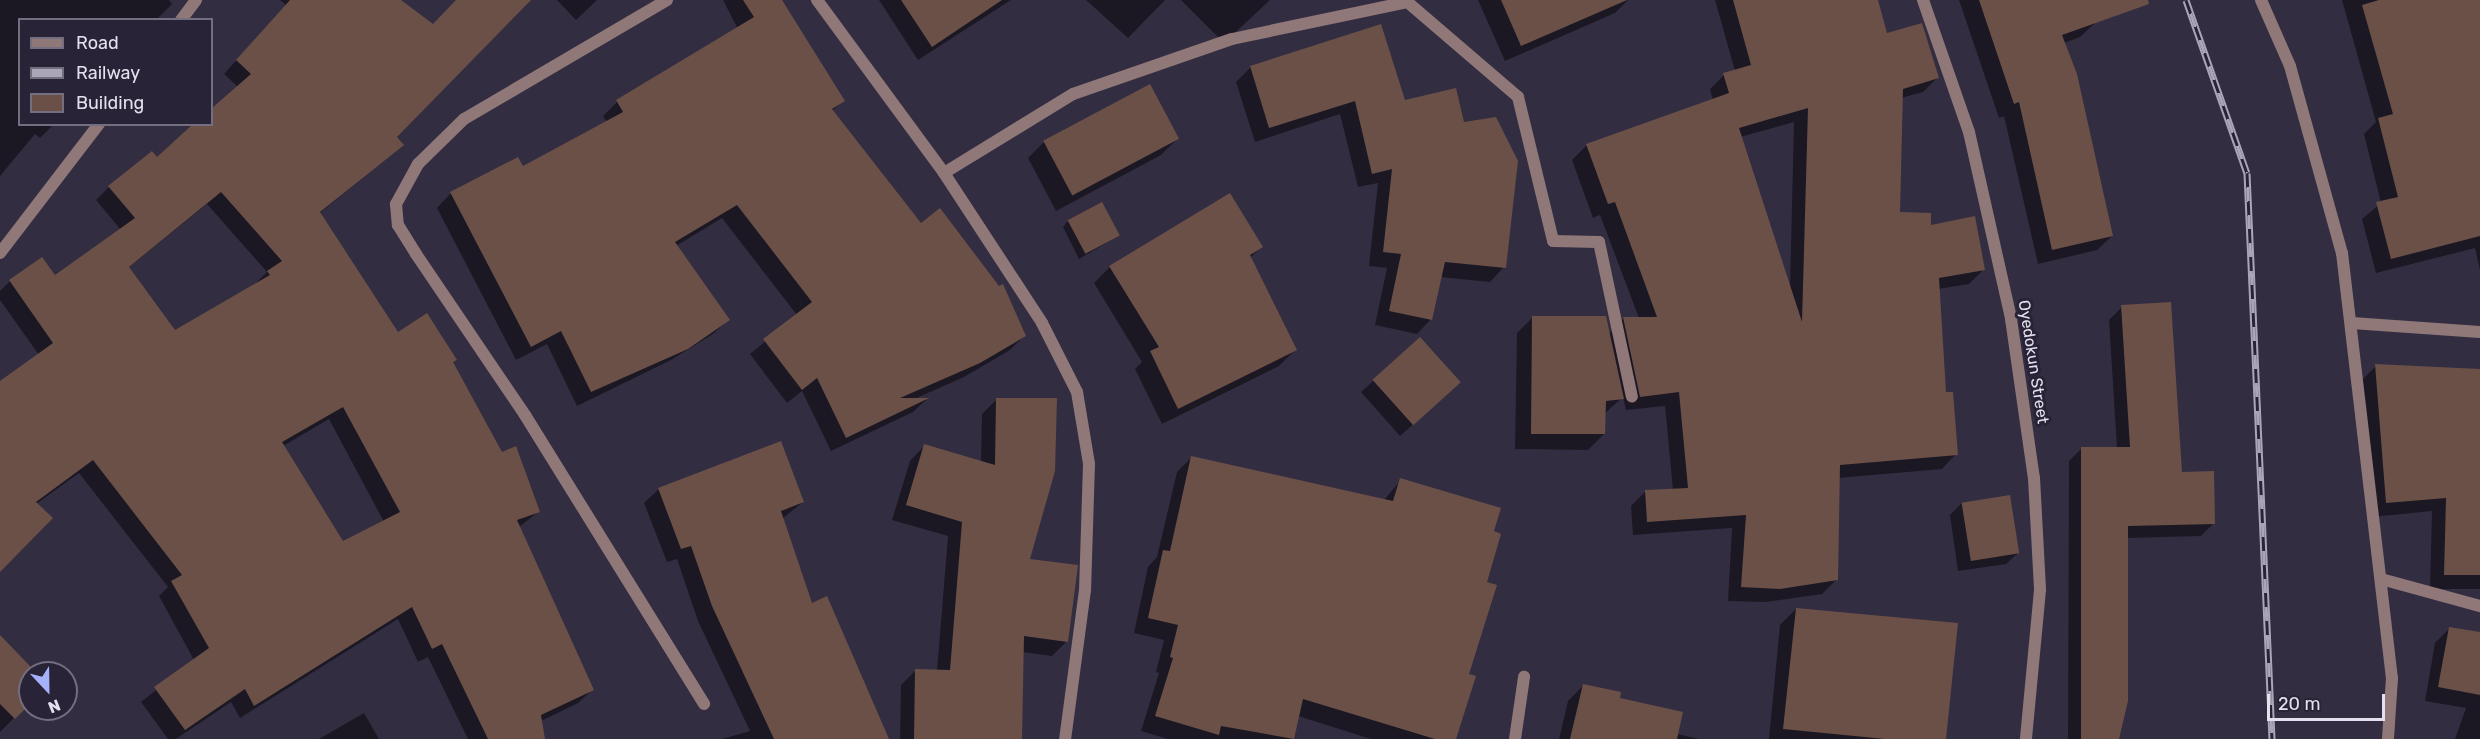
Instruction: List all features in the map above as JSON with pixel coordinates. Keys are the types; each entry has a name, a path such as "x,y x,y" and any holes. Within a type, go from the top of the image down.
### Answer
{"street":[{"path":"182,18 196,0"},
{"path":"667,0 464,119 418,164 396,204 398,225 525,415 704,704"},
{"path":"817,0 944,173 1042,323 1077,392 1089,475 1085,590 1065,739"},
{"name":"Oyedokun Street","path":"1923,0 1972,144 2011,319 2034,478 2040,590 2026,739"},
{"path":"2261,0 2296,88 2342,253 2392,678 2388,739"},
{"path":"944,173 1073,94 1232,39 1406,1 1518,97 1553,241 1599,242 1632,397"},
{"path":"0,253 97,126"},
{"path":"2352,323 2480,332"},
{"path":"2381,579 2480,606"},
{"path":"1515,739 1524,677"}],"building":[{"path":"290,0 401,0 433,24 456,0 531,0 397,137 404,145 320,212 398,332 427,313 457,360 453,362 502,452 516,446 540,512 517,520 594,690 541,715 545,739 488,739 442,644 432,649 412,607 254,706 245,689 185,730 154,687 209,648 171,581 182,575 93,460 36,502 53,518 0,572 0,381 53,343 9,280 42,257 55,275 135,218 108,186 152,151 157,157 191,126 213,126 213,107 251,74 236,60","holes":["221,192 282,261 267,271 270,275 175,330 129,267","343,407 400,512 343,541 282,442"]},
{"path":"743,0 782,0 845,101 832,109 921,223 940,208 999,286 1003,284 1026,336 980,363 900,398 929,398 846,438 817,378 802,390 763,339 812,302 737,205 675,242 730,320 688,349 591,392 561,331 531,347 450,192 518,157 523,166 623,112 616,100 754,17"},
{"path":"901,0 1002,0 932,47"},
{"path":"1501,0 1627,0 1521,46"},
{"path":"1733,0 1878,0 1887,33 1922,23 1939,78 1903,89 1900,212 1931,213 1931,225 1975,216 1985,270 1939,278 1946,392 1953,392 1958,455 1840,465 1838,580 1780,589 1741,587 1746,515 1647,522 1645,490 1688,488 1679,392 1640,397 1623,317 1657,317 1615,202 1608,204 1586,144 1729,93 1723,73 1751,65","holes":["1808,108 1802,322 1739,128"]},
{"path":"1979,0 2148,0 2149,4 2062,35 2077,74 2113,236 2052,250 2019,102 2014,104"},
{"path":"2379,0 2480,0 2480,236 2391,259 2376,202 2398,197 2378,118 2393,114 2362,5"},
{"path":"1381,24 1405,100 1456,88 1464,122 1496,117 1518,161 1506,268 1445,262 1432,320 1389,311 1401,254 1383,252 1392,169 1372,174 1355,101 1269,128 1250,66"},
{"path":"1150,84 1179,139 1072,196 1043,141"},
{"path":"1230,193 1263,247 1250,255 1297,350 1178,409 1150,351 1159,347 1109,266"},
{"path":"1102,202 1120,236 1085,254 1068,220"},
{"path":"2171,302 2182,472 2214,471 2215,524 2128,526 2128,701 2119,739 2081,739 2081,447 2130,447 2121,305"},
{"path":"1532,316 1606,316 1624,399 1606,401 1605,434 1531,434"},
{"path":"1420,337 1461,382 1413,425 1372,380"},
{"path":"2375,364 2480,369 2480,575 2444,575 2446,498 2386,503"},
{"path":"996,398 1057,398 1055,471 1030,559 1078,565 1068,642 1024,636 1022,739 914,739 915,669 950,670 962,522 906,505 924,444 995,465"},
{"path":"781,441 804,502 781,511 812,603 827,596 889,739 774,739 712,606 691,546 681,549 658,488"},
{"path":"1191,456 1393,501 1400,478 1501,508 1494,531 1501,534 1487,582 1497,585 1469,674 1476,676 1456,739 1435,739 1303,699 1294,739 1221,726 1219,735 1155,716 1173,658 1170,657 1178,625 1148,618 1163,550 1170,551"},
{"path":"2010,495 2019,553 1971,561 1962,503"},
{"path":"1796,608 1958,623 1946,739 1885,739 1783,729"},
{"path":"2449,627 2480,632 2480,695 2438,687"},
{"path":"0,635 25,661 18,661 18,716 15,719 0,704"},
{"path":"1583,684 1621,692 1620,698 1683,712 1677,739 1570,739"}],"railway":[{"path":"2186,0 2247,173 2272,739"}]}
